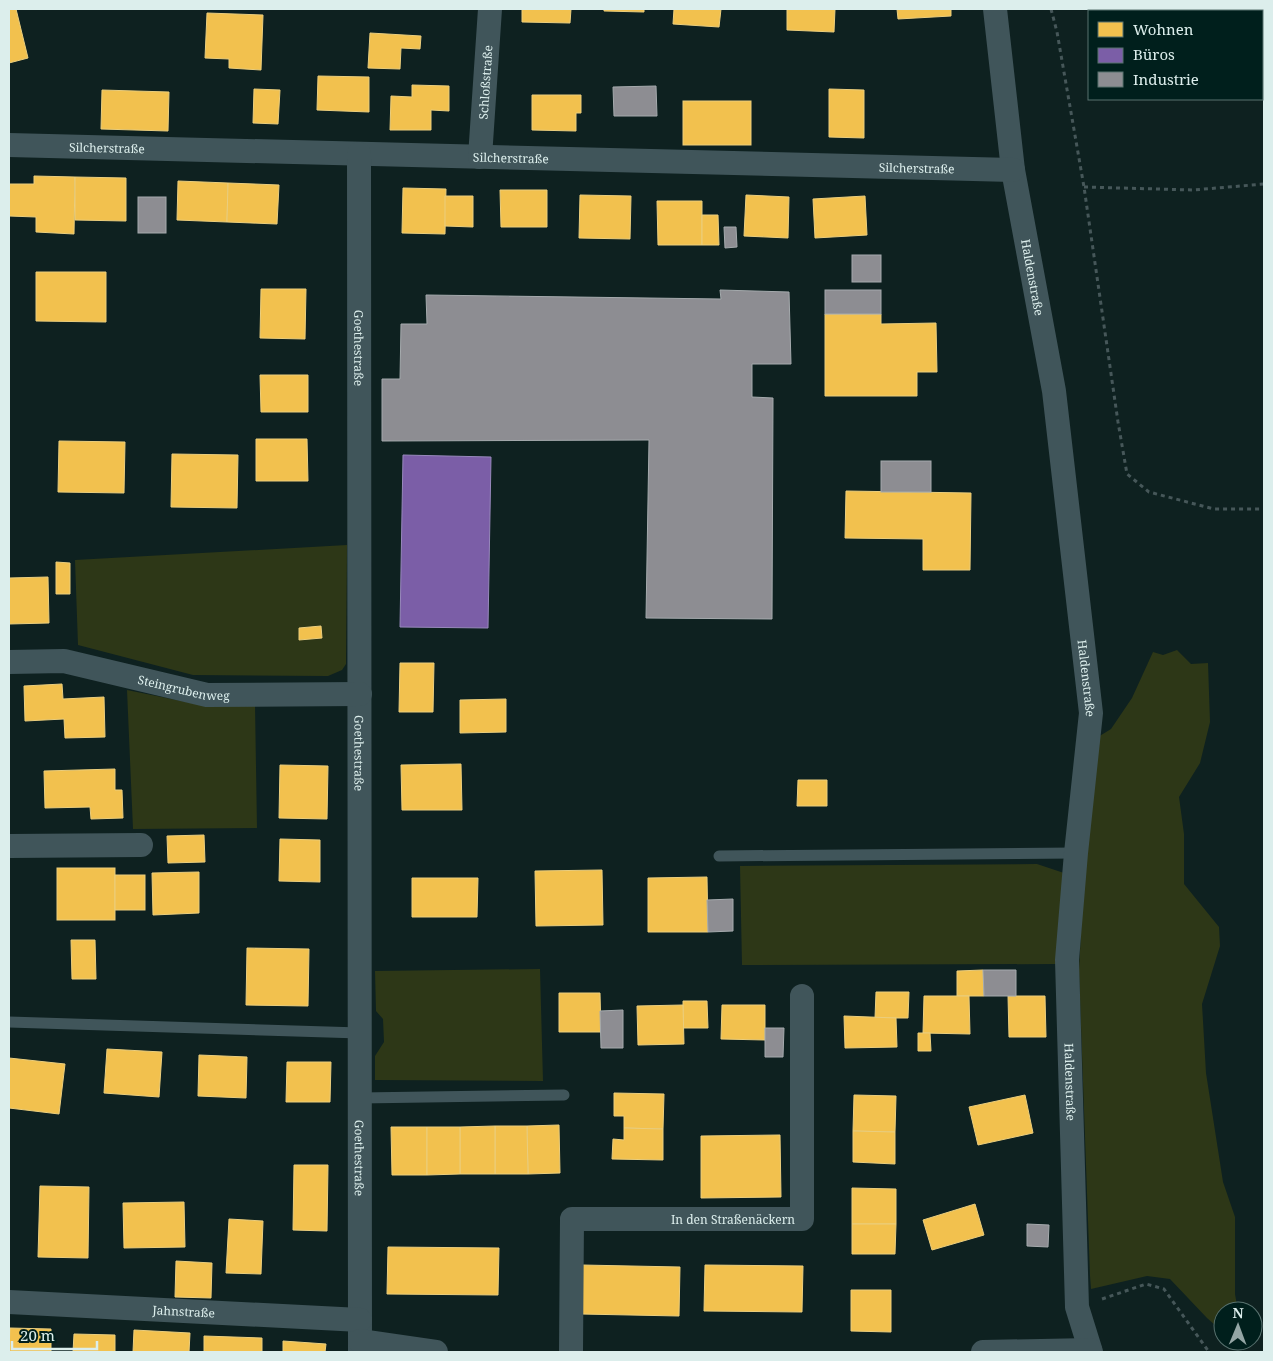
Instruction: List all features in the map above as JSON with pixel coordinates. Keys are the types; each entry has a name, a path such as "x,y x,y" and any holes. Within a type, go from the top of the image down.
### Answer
{"street":[{"name":"Schloßstraße","path":"480,157 490,9"},
{"name":"Haldenstraße","path":"995,9 1013,170 1054,392 1091,713 1067,960 1077,1307 1091,1351"},
{"name":"Silcherstraße","path":"9,145 1013,170"},
{"name":"Goethestraße","path":"359,154 360,1338"},
{"name":"Steingrubenweg","path":"9,662 64,661 207,695 360,694"},
{"path":"9,846 141,845"},
{"name":"In den Straßenäckern","path":"571,1352 572,1219 802,1219 802,996"},
{"name":"Jahnstraße","path":"9,1302 360,1338 436,1352"},
{"path":"983,1352 1091,1351"}],"lane":[{"path":"718,856 1076,854"},
{"path":"9,1022 360,1033"},
{"path":"360,1098 564,1095"}],"path":[{"path":"1051,9 1057,32 1084,187 1127,474 1149,492 1214,509 1264,509"},
{"path":"1084,187 1193,190 1264,184"},
{"path":"1077,1307 1146,1284 1164,1289 1209,1352"}],"green space":[{"path":"347,545 346,664 342,670 328,676 193,675 78,645 75,560"},
{"path":"1177,650 1191,664 1208,663 1210,722 1200,763 1179,797 1184,834 1184,884 1219,927 1220,946 1202,1004 1206,1073 1223,1182 1235,1217 1236,1301 1213,1301 1213,1323 1170,1279 1147,1276 1091,1289 1090,1276 1079,970 1085,857 1098,737 1111,729 1132,698 1153,652 1163,655"},
{"path":"127,690 206,706 255,705 257,828 133,829"},
{"path":"1037,864 1064,873 1056,964 742,965 740,866"},
{"path":"540,969 543,1081 375,1080 375,1056 384,1042 383,1019 376,1011 375,971"}],"building: Wohnen":[{"path":"9,9 16,9 28,58 9,63"},
{"path":"522,9 571,9 570,23 522,22"},
{"path":"604,9 644,9 644,12 604,11"},
{"path":"674,9 721,9 719,27 673,24"},
{"path":"787,9 835,9 834,32 787,30"},
{"path":"897,9 951,9 951,16 898,19"},
{"path":"207,13 263,15 261,70 229,68 229,59 205,58"},
{"path":"370,33 421,36 420,49 401,48 400,69 368,68"},
{"path":"318,76 369,77 369,112 317,110"},
{"path":"412,85 449,86 449,111 431,110 431,130 390,130 391,96 412,97"},
{"path":"254,89 280,90 278,124 253,123"},
{"path":"829,89 864,90 864,138 829,137"},
{"path":"102,90 169,92 168,131 101,129"},
{"path":"532,95 581,95 581,113 576,113 576,131 532,130"},
{"path":"683,101 751,101 751,145 683,145"},
{"path":"34,176 75,177 74,234 36,232 36,217 9,216 9,184 34,184"},
{"path":"75,177 126,178 126,221 75,220"},
{"path":"178,181 228,183 227,222 177,220"},
{"path":"228,183 279,185 277,224 227,222"},
{"path":"403,188 446,189 445,234 402,233"},
{"path":"500,190 547,190 547,227 501,227"},
{"path":"580,195 631,196 630,239 579,238"},
{"path":"746,195 789,197 788,238 744,236"},
{"path":"445,196 473,196 473,227 445,226"},
{"path":"865,196 867,235 815,238 813,199"},
{"path":"657,201 702,201 702,245 658,245"},
{"path":"702,215 718,215 719,245 702,245"},
{"path":"36,272 106,272 106,322 36,321"},
{"path":"261,289 306,289 305,339 260,338"},
{"path":"825,314 881,314 881,324 936,323 937,372 917,372 917,396 825,396"},
{"path":"260,375 308,375 308,412 261,412"},
{"path":"256,439 307,439 308,481 256,481"},
{"path":"59,441 125,442 124,493 58,492"},
{"path":"172,454 238,455 237,508 171,507"},
{"path":"846,491 971,493 970,570 923,570 923,539 845,538"},
{"path":"56,562 70,563 70,594 56,594"},
{"path":"48,577 49,623 9,624 9,578"},
{"path":"321,626 322,638 299,640 299,628"},
{"path":"400,663 434,663 433,712 399,712"},
{"path":"62,684 63,699 104,697 105,737 65,738 64,719 25,721 24,686"},
{"path":"506,699 506,732 460,733 460,700"},
{"path":"461,764 462,810 402,810 401,765"},
{"path":"280,765 328,766 327,819 279,818"},
{"path":"115,769 115,790 122,790 123,818 91,819 90,807 45,808 44,771"},
{"path":"798,780 827,780 827,806 797,806"},
{"path":"204,835 205,862 168,863 167,836"},
{"path":"280,839 320,840 320,882 279,881"},
{"path":"57,868 115,868 115,920 57,920"},
{"path":"602,870 603,925 536,926 535,871"},
{"path":"199,872 199,913 153,915 152,873"},
{"path":"115,875 145,875 145,910 115,910"},
{"path":"707,877 708,932 648,932 648,878"},
{"path":"412,878 478,878 477,917 412,917"},
{"path":"71,940 95,940 96,979 72,979"},
{"path":"247,948 309,949 308,1006 246,1005"},
{"path":"983,970 984,996 957,996 957,971"},
{"path":"876,992 909,992 908,1018 875,1018"},
{"path":"559,993 600,993 601,1032 559,1032"},
{"path":"924,996 969,996 970,1034 923,1033"},
{"path":"1008,996 1045,996 1046,1037 1009,1037"},
{"path":"683,1001 707,1001 708,1028 683,1028"},
{"path":"683,1005 684,1044 638,1045 637,1006"},
{"path":"722,1005 765,1005 765,1040 721,1039"},
{"path":"844,1016 896,1018 897,1047 845,1048"},
{"path":"918,1033 930,1033 931,1051 918,1051"},
{"path":"107,1049 162,1052 159,1097 104,1093"},
{"path":"199,1055 247,1057 246,1098 198,1096"},
{"path":"9,1058 65,1064 59,1114 9,1108"},
{"path":"287,1062 331,1062 330,1102 286,1102"},
{"path":"614,1093 664,1094 663,1129 624,1128 624,1116 614,1116"},
{"path":"854,1095 896,1096 895,1132 853,1131"},
{"path":"1025,1095 1033,1133 978,1145 969,1107"},
{"path":"559,1125 560,1173 528,1174 527,1126"},
{"path":"495,1126 527,1126 528,1174 495,1174"},
{"path":"495,1126 495,1174 460,1174 460,1127"},
{"path":"391,1127 427,1127 427,1175 392,1175"},
{"path":"427,1127 460,1127 460,1174 427,1175"},
{"path":"624,1128 663,1129 663,1160 612,1159 613,1139 624,1140"},
{"path":"853,1131 895,1132 895,1164 853,1162"},
{"path":"780,1135 781,1197 701,1198 701,1136"},
{"path":"294,1165 328,1165 327,1231 293,1230"},
{"path":"40,1186 89,1187 88,1258 38,1257"},
{"path":"852,1188 896,1189 896,1224 852,1224"},
{"path":"184,1202 185,1247 124,1248 123,1203"},
{"path":"975,1204 984,1235 932,1250 923,1220"},
{"path":"229,1219 263,1221 261,1274 226,1273"},
{"path":"852,1224 896,1224 895,1254 852,1254"},
{"path":"388,1247 499,1248 498,1295 387,1294"},
{"path":"176,1261 212,1263 211,1298 175,1297"},
{"path":"582,1265 680,1267 679,1316 581,1314"},
{"path":"705,1265 803,1266 802,1312 704,1311"},
{"path":"851,1290 891,1290 891,1332 851,1331"},
{"path":"10,1328 51,1329 51,1352 9,1352"},
{"path":"134,1330 190,1333 189,1352 133,1352"},
{"path":"74,1334 115,1335 115,1352 73,1352"},
{"path":"204,1336 262,1338 262,1352 204,1352"},
{"path":"283,1341 326,1344 325,1352 283,1352"}],"building: Büros":[{"path":"403,455 491,457 488,628 400,627"}],"building: Industrie":[{"path":"656,86 657,116 614,116 613,87"},
{"path":"138,197 166,197 166,233 138,233"},
{"path":"724,227 736,227 737,247 725,248"},
{"path":"852,255 881,255 881,282 852,282"},
{"path":"720,290 789,292 791,364 752,364 752,397 773,398 772,619 646,618 649,440 382,441 382,379 400,379 401,324 427,324 426,295 721,299"},
{"path":"825,290 881,290 881,314 825,314"},
{"path":"881,461 931,461 931,492 881,492"},
{"path":"733,899 733,931 708,932 707,900"},
{"path":"983,970 1016,970 1016,996 984,996"},
{"path":"623,1010 623,1048 601,1048 600,1011"},
{"path":"765,1028 784,1028 783,1057 765,1057"},
{"path":"1027,1224 1049,1225 1048,1247 1027,1246"}]}
